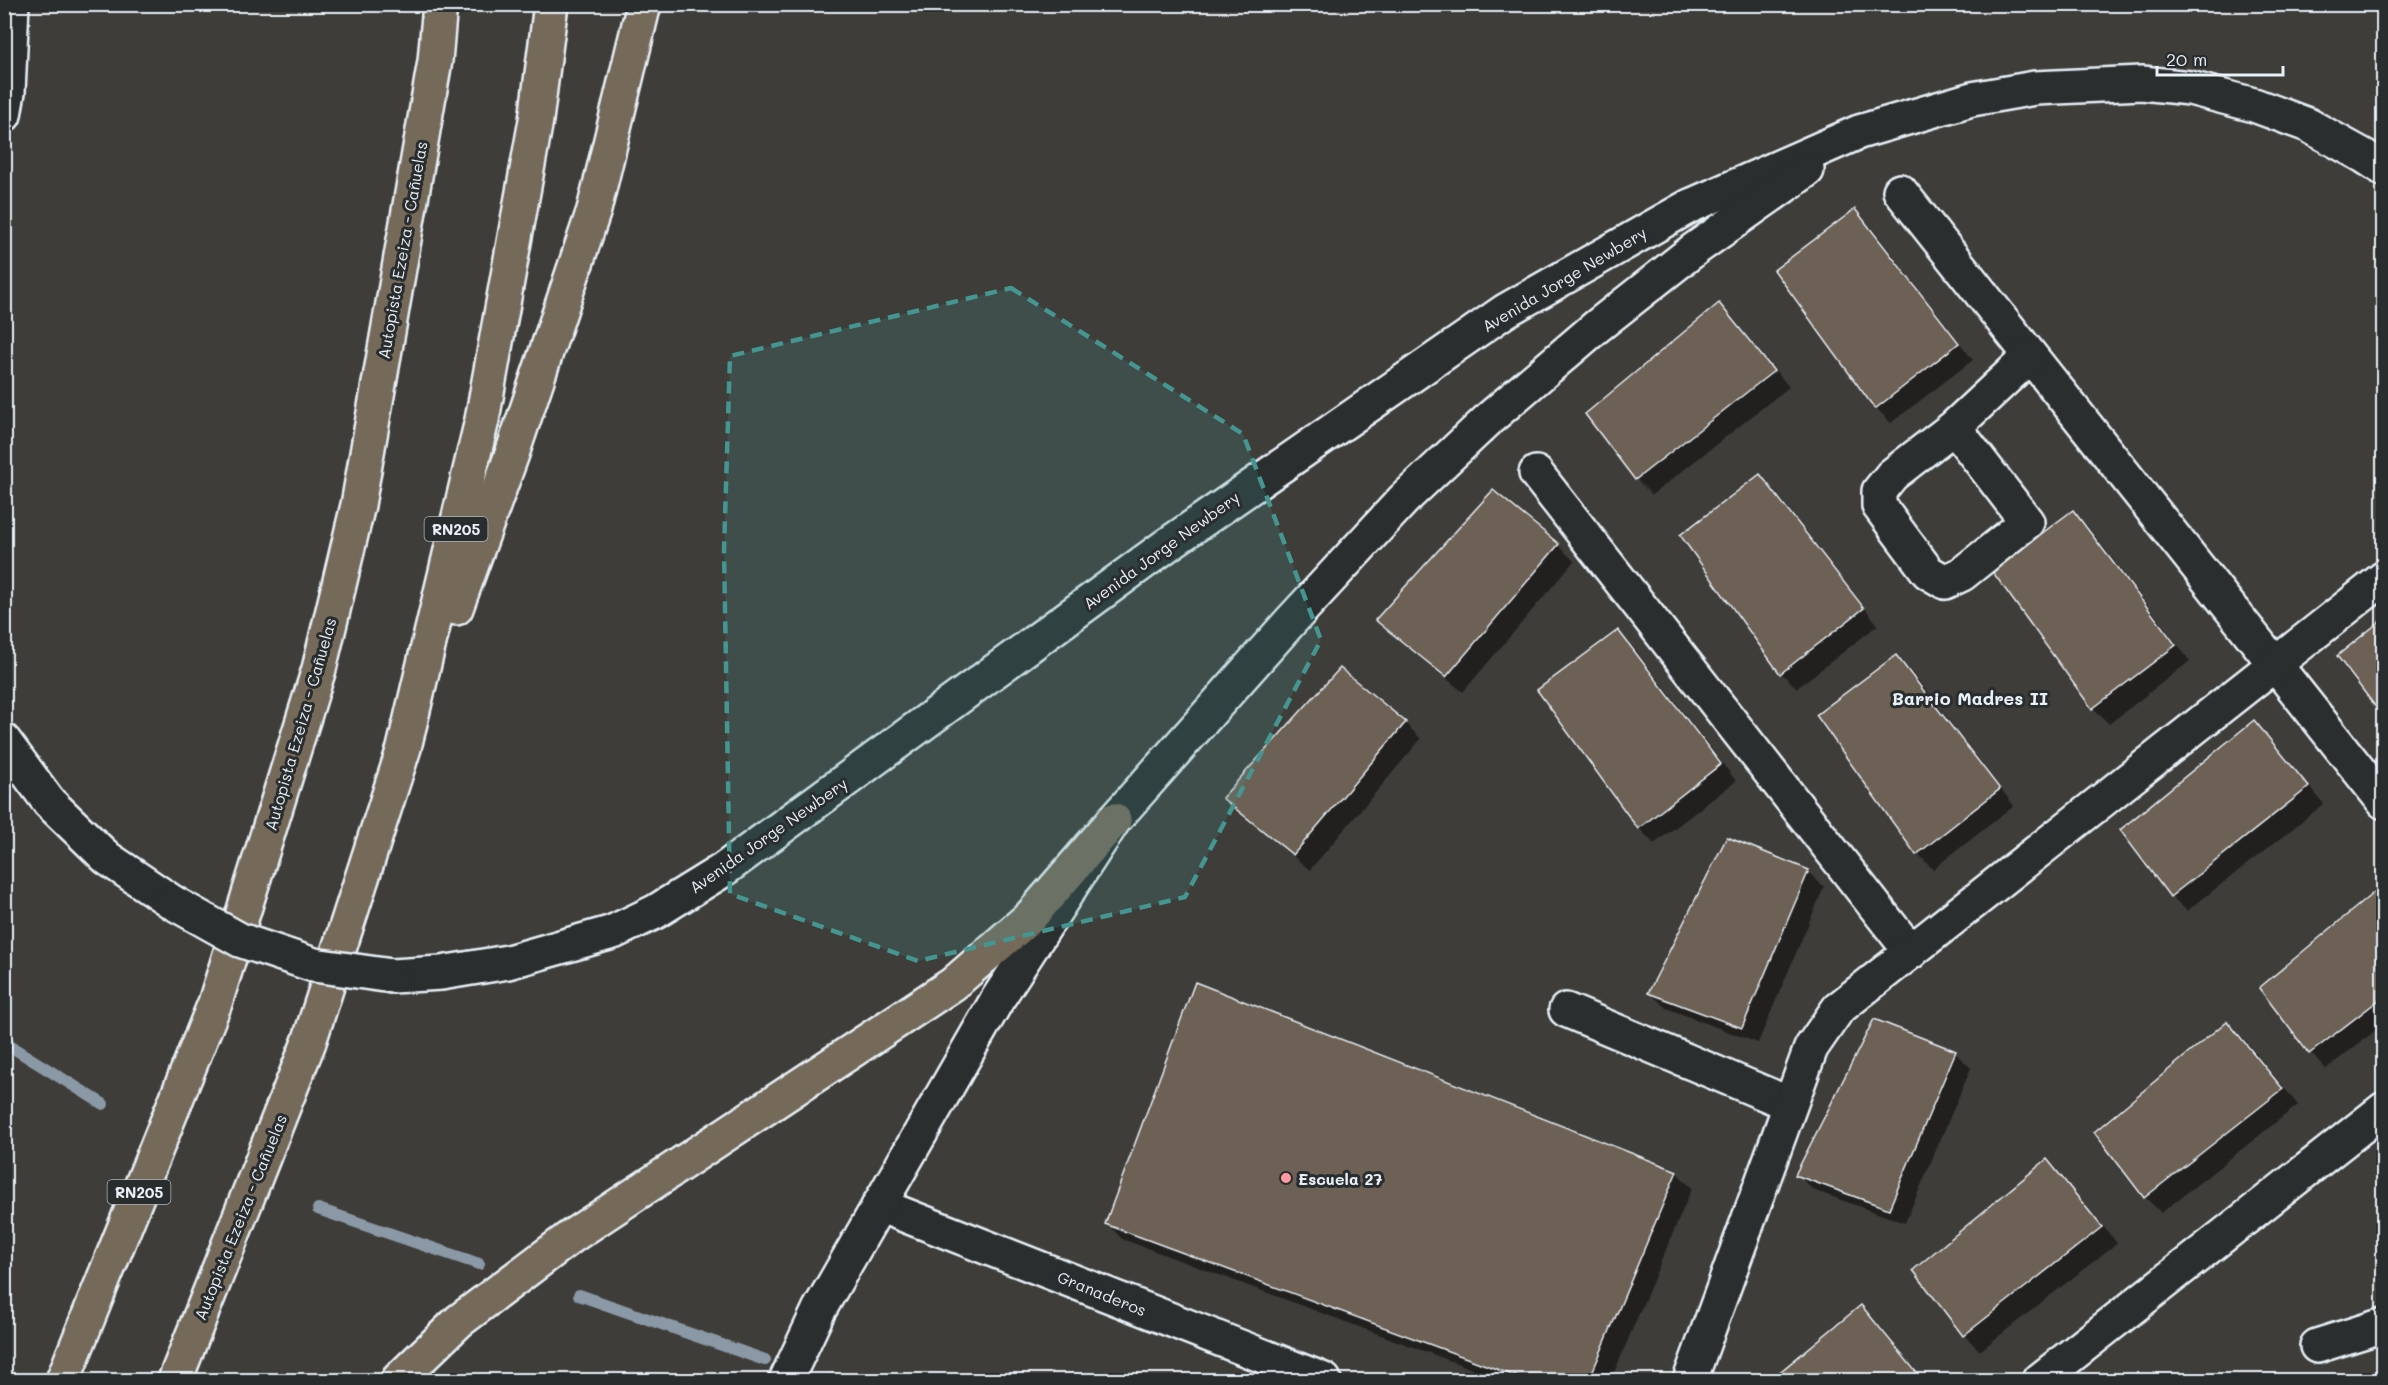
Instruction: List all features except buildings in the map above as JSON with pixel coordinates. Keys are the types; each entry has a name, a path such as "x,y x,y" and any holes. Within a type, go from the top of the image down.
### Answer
{"highway":[{"name":"Autopista Ezeiza - Cañuelas","path":"63,1380 215,1003 319,669 358,505 435,61 440,4"},
{"name":"Autopista Ezeiza - Cañuelas","path":"175,1380 309,1042 404,748 482,420 536,120 551,4"},
{"path":"404,748 512,454 594,210 644,4"},
{"path":"398,1380 459,1321 572,1236 953,984 1030,917 1114,820"}],"street":[{"path":"4,115 8,92 12,4"},
{"name":"Avenida Jorge Newbery","path":"4,741 48,802 107,858 172,902 240,940 314,965 392,976 441,973 508,962 613,932 655,912 723,870 1167,545 1505,311 1688,207 1859,132 1972,99 2035,88 2142,83 2190,88 2254,105 2308,125 2384,169"},
{"path":"786,1380 819,1310 997,1000 1114,820 1290,622 1404,499 1491,417 1596,327 1695,249 1859,132"},
{"path":"1900,191 2384,802"},
{"path":"1954,427 2028,522 1962,574 1945,582 1928,572 1879,506 1879,491 1892,475 1954,427 2030,356"},
{"path":"1536,473 1911,952"},
{"path":"1690,1380 1811,1048 1838,1009 2384,578"},
{"path":"1566,1010 1790,1104"},
{"path":"2040,1380 2384,1109"},
{"name":"Granaderos","path":"879,1205 1324,1380"},
{"path":"2317,1346 2384,1324"}],"highlighted area":[{"path":"1011,288 1243,434 1321,640 1185,897 918,961 730,894 724,551 730,356"}],"waterway":[{"path":"4,1038 10,1046 103,1104"},
{"path":"318,1209 479,1264"},
{"path":"579,1295 765,1360"},
{"path":"832,1379 839,1380"}],"place":[{"name":"Escuela 27","path":"1286,1178"}],"district":[{"name":"Barrio Madres II","path":"1970,698"}]}
